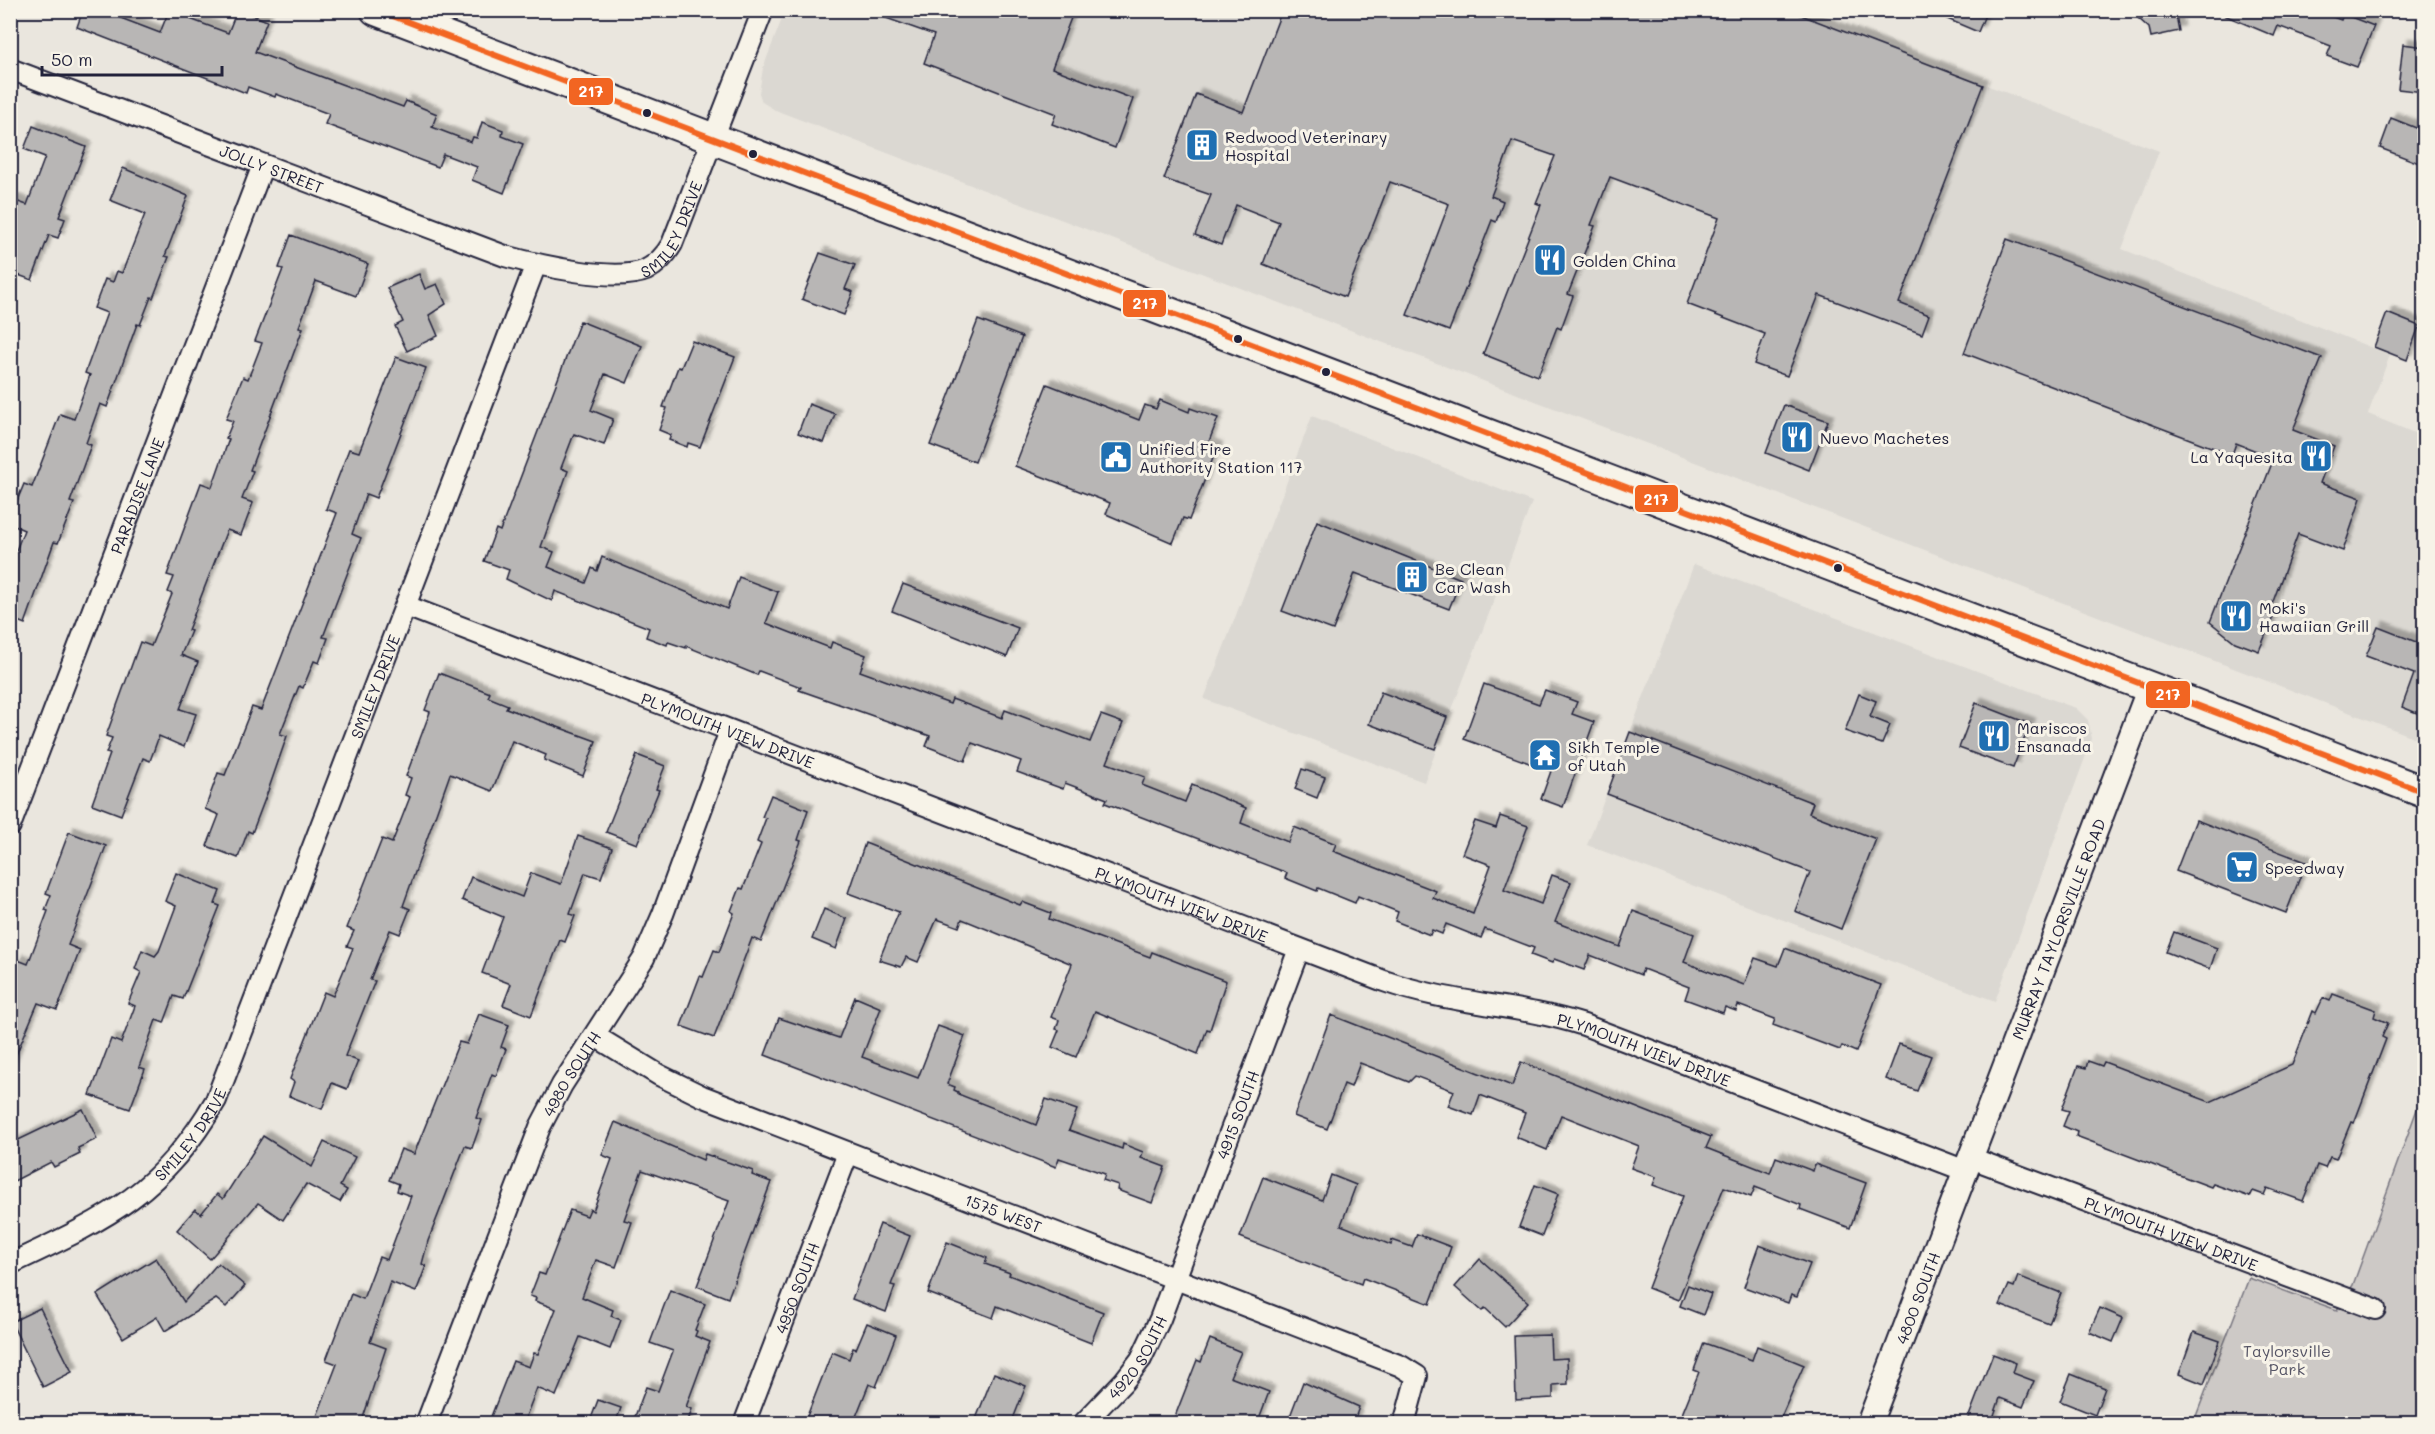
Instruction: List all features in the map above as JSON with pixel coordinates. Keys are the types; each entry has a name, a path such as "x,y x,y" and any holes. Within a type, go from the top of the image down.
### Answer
{"main road":[{"path":"376,10 1432,411 2424,792"}],"street":[{"name":"SMILEY DRIVE","path":"10,1264 115,1212 163,1172 202,1125 227,1075 536,264 619,275 632,274 656,264 672,244 763,10"},
{"name":"JOLLY STREET","path":"10,69 478,247 536,264"},
{"name":"PARADISE LANE","path":"10,826 263,165"},
{"name":"PLYMOUTH VIEW DRIVE","path":"406,606 1299,949 1429,994 1542,1012 1584,1025 2375,1309"},
{"name":"MURRAY TAYLORSVILLE ROAD","path":"1968,1164 2150,687"},
{"name":"4980 SOUTH","path":"426,1424 540,1127 562,1085 632,980 654,936 730,731"},
{"name":"4915 SOUTH","path":"1177,1280 1299,949"},
{"name":"1575 WEST","path":"595,1036 659,1075 702,1096 1366,1351 1417,1376 1404,1424"},
{"name":"4950 SOUTH","path":"744,1424 848,1153"},
{"name":"4800 SOUTH","path":"1869,1424 1968,1164"},
{"name":"4920 SOUTH","path":"1083,1424 1124,1381 1141,1359 1177,1280"}],"shaded area":[{"path":"1790,10 2159,151 2122,249 2390,355 2368,414 2424,437 2424,741 775,110 762,102 759,93 763,68 785,11"},
{"path":"1312,416 1532,502 1424,782 1204,699"},
{"path":"1694,564 2076,708 2088,720 2092,739 1995,1001 1587,845"}],"green space":[{"name":"Taylorsville Park","path":"2424,1090 2424,1423 2193,1424 2249,1278 2337,1310 2353,1285"}],"building":[{"path":"83,10 120,10 118,17 160,33 169,10 194,10 190,19 228,33 237,10 240,10 267,21 255,52 403,107 406,101 437,114 432,127 471,142 473,137 477,138 482,122 503,130 502,136 523,144 504,193 472,180 477,167 443,154 438,167 325,124 329,114 276,94 275,97 248,87 246,93 77,27"},
{"path":"873,10 1074,10 1052,68 1133,99 1115,148 1052,124 1056,114 924,63 934,35 872,13"},
{"path":"1282,10 1788,10 1983,85 1899,303 1929,315 1922,334 1819,295 1787,376 1754,364 1765,334 1687,304 1719,218 1610,177 1591,225 1595,226 1568,294 1573,296 1561,329 1557,327 1538,376 1483,354 1541,205 1536,203 1555,156 1512,141 1491,196 1503,201 1496,222 1492,220 1449,331 1407,315 1449,204 1390,182 1345,297 1263,264 1279,222 1236,205 1221,245 1195,235 1211,195 1164,179 1196,94 1243,112"},
{"path":"1926,10 1987,10 1978,32"},
{"path":"2129,10 2175,10 2179,31 2151,37 2149,28"},
{"path":"2212,10 2314,10 2341,20 2343,14 2374,26 2357,67 2327,56 2331,46 2278,26 2274,36"},
{"path":"2403,44 2424,47 2424,92 2398,89"},
{"path":"2391,118 2424,131 2424,165 2380,148"},
{"path":"33,126 86,147 59,217 65,219 58,238 49,235 32,280 10,272 10,199 27,205 45,157 24,149"},
{"path":"123,168 188,196 165,256 169,257 153,298 151,297 140,325 137,324 107,407 100,404 86,443 91,445 70,502 74,503 58,543 54,542 25,624 10,618 10,566 24,530 10,524 10,518 24,484 32,487 60,414 74,419 90,375 85,373 107,313 94,308 105,279 113,282 117,271 122,273 145,214 110,200"},
{"path":"291,235 368,264 356,296 316,281 299,327 303,328 250,470 253,471 242,499 253,503 241,535 227,530 188,630 191,631 181,655 198,662 180,709 196,714 184,747 159,736 150,761 143,758 121,815 92,804 110,754 106,753 112,738 106,736 140,642 151,646 172,594 168,592 174,577 167,575 201,483 212,487 233,421 226,419 243,377 248,379 262,343 255,341 283,269 279,268"},
{"path":"2007,239 2322,358 2293,430 2334,446 2320,483 2361,498 2343,551 2298,534 2268,615 2273,617 2259,651 2235,642 2210,622 2274,458 2236,443 2232,455 1964,353"},
{"path":"820,253 855,265 845,289 853,292 844,315 802,299"},
{"path":"419,274 425,289 437,284 446,304 429,315 438,336 407,351 395,326 403,322 387,288"},
{"path":"2387,313 2419,326 2407,360 2374,347"},
{"path":"978,320 1022,337 975,462 930,445"},
{"path":"580,321 642,346 627,383 605,374 591,410 613,419 604,445 574,434 561,468 568,471 541,547 554,552 548,567 586,583 592,568 597,571 602,557 727,609 739,577 778,592 766,623 830,648 832,642 866,655 860,671 950,704 952,699 1002,718 1005,710 1090,742 1101,715 1123,723 1107,763 1145,777 1142,785 1185,802 1192,785 1246,808 1241,823 1288,842 1294,827 1336,844 1333,851 1436,891 1433,898 1473,914 1491,865 1462,854 1475,821 1496,828 1500,816 1528,826 1504,890 1541,904 1552,875 1571,882 1555,922 1620,947 1633,911 1694,934 1684,962 1744,985 1755,958 1778,966 1785,948 1881,985 1856,1052 1842,1046 1840,1050 1773,1025 1775,1019 1738,1005 1736,1011 1725,1007 1723,1013 1685,999 1689,987 1643,969 1641,975 1590,955 1584,970 1554,959 1552,963 1531,955 1534,948 1485,929 1481,938 1446,924 1442,934 1432,930 1430,935 1395,921 1398,912 1358,896 1355,903 1318,888 1317,891 1285,878 1287,873 1105,803 1107,799 1065,783 1063,789 1017,772 1021,761 972,743 965,761 926,746 930,736 799,690 801,687 759,671 757,675 686,646 686,648 668,642 667,645 646,637 649,628 555,591 552,601 506,579 509,570 484,561 496,529 500,531"},
{"path":"692,341 735,357 700,447 688,443 687,447 669,440 671,435 659,430 667,408 663,407 678,367 681,368"},
{"path":"396,357 426,368 376,498 366,494 352,534 361,538 323,637 328,638 319,663 314,661 303,688 299,686 280,734 287,736 268,791 252,833 248,831 238,858 207,846 219,815 205,809 218,773 225,775 252,707 261,710 337,513 326,509 349,449 359,452"},
{"name":"Unified Fire Authority Station 117","path":"1047,384 1139,420 1145,405 1156,409 1160,400 1189,412 1190,408 1218,418 1208,444 1217,448 1189,520 1183,518 1173,543 1106,514 1110,503 1015,466"},
{"path":"809,404 835,414 824,443 798,433"},
{"name":"Nuevo Machetes","path":"1784,405 1828,421 1809,470 1766,453"},
{"path":"1317,521 1461,579 1449,609 1355,573 1333,630 1282,611"},
{"path":"903,584 1018,628 1007,657 892,611"},
{"path":"2378,627 2424,645 2424,716 2402,707 2414,674 2366,656"},
{"path":"439,673 490,693 488,697 508,705 506,708 596,741 583,776 544,760 546,755 512,741 492,791 450,774 403,906 410,909 400,934 390,930 370,980 375,981 345,1056 358,1061 347,1089 332,1083 322,1109 289,1096 294,1082 290,1079 324,992 333,996 353,948 347,946 354,931 347,928 382,839 392,843 410,797 405,795 411,778 406,776 430,712 425,710"},
{"name":"Sikh Temple of Utah","path":"1484,684 1539,704 1545,690 1577,702 1572,714 1594,722 1563,807 1541,799 1551,771 1464,739"},
{"path":"1381,692 1447,717 1435,749 1369,724"},
{"path":"1859,694 1876,701 1870,717 1890,725 1882,744 1845,731"},
{"name":"Mariscos Ensanada","path":"1976,703 2030,724 2013,768 1959,748"},
{"path":"1630,732 1813,803 1809,813 1876,839 1841,929 1795,911 1810,872 1607,794"},
{"path":"637,755 665,766 656,789 659,790 637,844 606,832"},
{"path":"1302,769 1325,777 1317,798 1295,789"},
{"path":"771,795 808,810 798,840 801,841 761,942 752,938 714,1038 681,1026 700,976 703,977 714,950 719,952 734,913 731,911 740,888 743,889 761,844 757,842 766,818 762,817"},
{"path":"2196,820 2306,862 2286,913 2176,871"},
{"path":"69,832 106,846 68,945 80,950 57,1010 38,1003 10,1069 10,980 18,960 28,964 48,911 45,910 51,895 46,893"},
{"path":"578,836 612,848 601,878 585,873 570,914 575,916 565,942 560,940 531,1016 503,1005 511,984 482,973 503,917 462,900 471,877 522,897 531,873 561,884"},
{"path":"865,843 1020,905 1022,902 1051,913 1049,919 1150,957 1152,952 1226,981 1210,1030 1207,1029 1198,1054 1095,1011 1076,1057 1052,1047 1059,1030 1056,1029 1059,1020 1051,1017 1072,964 962,919 959,927 937,919 918,962 906,957 901,967 879,960 899,912 848,893"},
{"path":"176,873 220,891 215,904 220,906 183,999 174,996 164,1023 156,1020 139,1067 145,1069 130,1109 90,1095 111,1039 121,1043 135,1006 128,1003 141,972 135,969 142,950 155,956 159,951 176,906 165,901"},
{"path":"824,909 847,919 836,949 812,939"},
{"path":"2174,932 2217,948 2210,969 2166,952"},
{"path":"2333,994 2376,1010 2374,1017 2388,1023 2382,1037 2386,1039 2354,1123 2351,1122 2336,1159 2330,1157 2325,1168 2317,1165 2303,1201 2267,1188 2264,1195 2253,1191 2250,1197 2213,1184 2211,1187 2076,1136 2077,1132 2063,1126 2069,1111 2062,1109 2078,1066 2086,1068 2088,1061 2102,1066 2104,1062 2210,1102 2292,1065 2313,1011 2316,1013 2323,998 2330,1001"},
{"path":"855,997 881,1008 862,1057 918,1078 938,1026 965,1036 947,1084 955,1087 954,1090 958,1094 1036,1125 1046,1099 1077,1110 1069,1130 1122,1149 1123,1144 1143,1152 1141,1158 1165,1167 1152,1203 1117,1190 1118,1185 1103,1180 1105,1174 1059,1158 1056,1167 765,1055 779,1018 839,1038"},
{"path":"479,1014 509,1025 501,1047 506,1049 496,1076 492,1074 476,1118 482,1120 472,1148 465,1146 428,1241 422,1264 426,1266 416,1292 390,1282 370,1342 386,1348 361,1424 314,1424 337,1364 326,1360 351,1294 363,1299 379,1257 387,1260 411,1196 397,1191 399,1184 389,1180 401,1149 414,1154 459,1042 467,1044"},
{"path":"1331,1015 1512,1086 1521,1062 1711,1137 1706,1148 1770,1173 1776,1157 1813,1171 1815,1164 1866,1183 1850,1228 1800,1209 1801,1205 1755,1187 1751,1197 1724,1187 1678,1300 1648,1288 1683,1196 1653,1185 1656,1177 1631,1168 1639,1146 1561,1115 1547,1150 1516,1137 1525,1113 1480,1095 1473,1115 1448,1106 1454,1091 1415,1076 1409,1082 1360,1063 1351,1087 1344,1084 1327,1129 1294,1116"},
{"path":"1899,1044 1931,1056 1917,1091 1886,1079"},
{"path":"83,1109 97,1139 78,1148 80,1154 54,1167 51,1162 10,1183 10,1144"},
{"path":"615,1122 703,1160 705,1154 753,1171 752,1175 771,1182 728,1298 697,1286 729,1201 642,1170 624,1220 632,1222 616,1267 596,1260 582,1297 613,1310 611,1316 621,1320 610,1349 580,1337 556,1396 537,1388 523,1424 488,1424 513,1361 529,1367 534,1353 538,1354 556,1309 535,1301 536,1298 530,1296 539,1273 545,1275 570,1210 587,1216 590,1209 593,1211 612,1159 602,1155"},
{"path":"263,1136 312,1167 324,1142 355,1157 340,1186 347,1190 340,1202 306,1184 283,1220 258,1203 210,1259 177,1230 195,1209 201,1214 217,1194 223,1199"},
{"path":"1331,1175 1356,1185 1341,1225 1391,1245 1392,1240 1412,1247 1417,1234 1451,1247 1430,1304 1363,1278 1361,1284 1240,1237 1263,1177 1322,1200"},
{"path":"1535,1185 1558,1194 1542,1236 1519,1227"},
{"path":"880,1224 910,1236 891,1285 895,1286 886,1312 852,1299"},
{"path":"947,1242 987,1258 985,1264 1010,1273 1009,1275 1103,1312 1091,1343 997,1306 993,1318 928,1293"},
{"path":"1759,1245 1810,1264 1797,1297 1791,1295 1788,1303 1744,1287"},
{"path":"156,1258 184,1302 218,1263 245,1286 226,1307 216,1299 165,1331 157,1317 123,1338 97,1295"},
{"path":"1480,1259 1528,1302 1505,1327 1485,1308 1482,1311 1455,1287"},
{"path":"2018,1276 2061,1293 2049,1324 2000,1305 2009,1285 2014,1287"},
{"path":"1688,1285 1711,1294 1703,1315 1680,1306"},
{"path":"670,1290 705,1304 695,1336 710,1342 686,1407 692,1409 687,1424 646,1424 634,1419 646,1387 658,1391 673,1351 650,1343"},
{"path":"40,1308 72,1372 43,1387 11,1322"},
{"path":"2100,1308 2123,1318 2113,1342 2089,1332"},
{"path":"867,1323 896,1335 876,1387 869,1384 853,1424 804,1424 832,1352 849,1359"},
{"path":"2194,1332 2220,1341 2204,1384 2179,1374"},
{"path":"1550,1335 1551,1359 1567,1358 1568,1384 1553,1385 1553,1398 1516,1400 1514,1336"},
{"path":"1210,1339 1241,1352 1230,1377 1269,1392 1257,1424 1172,1424 1197,1360 1201,1362"},
{"path":"1704,1343 1752,1360 1757,1346 1804,1365 1778,1424 1678,1424 1699,1372 1694,1370"},
{"path":"1993,1354 2016,1363 2013,1373 2034,1381 2023,1407 2000,1398 1991,1424 1966,1424"},
{"path":"994,1373 1026,1386 1011,1424 974,1424"},
{"path":"2071,1374 2105,1388 2095,1415 2060,1401"},
{"path":"1303,1382 1359,1407 1353,1424 1309,1424 1290,1416"},
{"path":"598,1400 621,1408 615,1424 589,1424"}],"transit line":[{"name":"217","path":"377,10 2424,792"}],"place":[{"name":"Redwood Veterinary Hospital","path":"1202,145"},
{"name":"Golden China","path":"1550,260"},
{"name":"Nuevo Machetes","path":"1797,437"},
{"name":"La Yaquesita","path":"2316,456"},
{"name":"Unified Fire Authority Station 117","path":"1116,457"},
{"name":"Be Clean Car Wash","path":"1412,577"},
{"name":"Moki's Hawaiian Grill","path":"2236,616"},
{"name":"Mariscos Ensanada","path":"1994,736"},
{"name":"Sikh Temple of Utah","path":"1545,755"},
{"name":"Speedway","path":"2242,867"}]}
